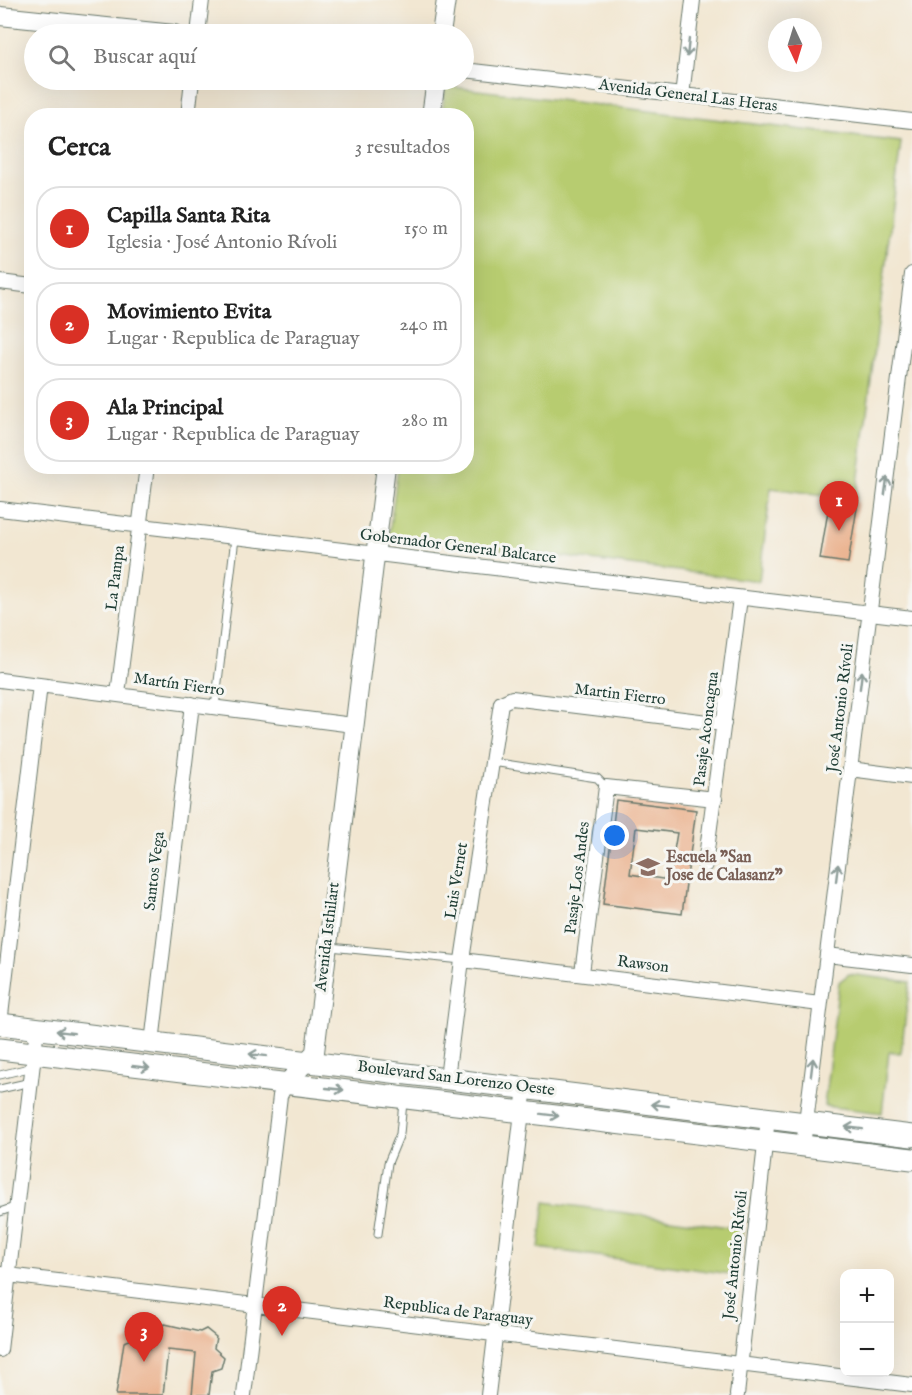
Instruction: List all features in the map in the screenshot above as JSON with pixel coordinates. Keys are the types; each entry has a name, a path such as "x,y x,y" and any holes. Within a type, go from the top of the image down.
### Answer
{"main road":[{"name":"Boulevard San Lorenzo Oeste","path":"0,1024 912,1136"},
{"name":"Boulevard San Lorenzo Oeste","path":"0,1049 34,1060 404,1096 912,1159"}],"street":[{"path":"199,24 202,0"},
{"path":"442,24 446,0"},
{"path":"682,96 693,0"},
{"path":"0,15 82,24"},
{"name":"Avenida General Las Heras","path":"474,70 912,122"},
{"path":"189,108 191,90"},
{"path":"432,108 435,90"},
{"name":"José Antonio Rívoli","path":"803,1146 869,613 907,370 912,274"},
{"path":"0,282 24,285"},
{"name":"La Pampa","path":"118,694 146,474"},
{"name":"Avenida Isthilart","path":"244,1395 280,1096 286,1084 315,1052 385,474"},
{"name":"Gobernador General Balcarce","path":"0,509 912,618"},
{"name":"Pasaje Aconcagua","path":"705,865 741,597"},
{"name":"Martín Fierro","path":"0,680 353,725"},
{"path":"0,1024 40,685"},
{"name":"Martin Fierro","path":"512,698 724,724"},
{"name":"Luis Vernet","path":"447,1078 462,960 500,707 503,700 512,698"},
{"name":"Santos Vega","path":"152,1043 192,704"},
{"path":"850,770 912,777"},
{"path":"606,787 715,799"},
{"name":"Pasaje Los Andes","path":"582,973 606,787"},
{"path":"826,955 912,965"},
{"name":"Rawson","path":"462,960 820,1004"},
{"path":"0,1350 4,1275 17,1206 37,1028"},
{"path":"488,1395 525,1087"},
{"name":"José Antonio Rívoli","path":"737,1395 768,1118"},
{"name":"Republica de Paraguay","path":"4,1275 912,1385"}],"lane":[{"path":"215,706 235,538"},
{"path":"492,762 597,778 606,787"},
{"path":"327,947 462,960"},
{"path":"0,1075 34,1060"},
{"path":"0,1089 31,1082"},
{"path":"378,1234 388,1163 400,1134 404,1096"},
{"path":"0,1212 17,1206"}],"green space":[{"path":"445,90 474,90 901,142 856,499 771,488 759,581 389,535 397,474 474,474 474,108 443,108"},
{"path":"849,974 910,982 901,1053 889,1052 882,1113 824,1106 839,982"},
{"path":"545,1202 743,1229 737,1275 539,1248"}],"building":[{"path":"830,499 858,502 848,563 820,559"},
{"name":"Escuela \"San Jose de Calasanz\"","path":"616,800 696,810 682,914 603,904","holes":["636,828 677,833 669,880 630,874"]},
{"path":"165,1324 200,1332 206,1329 216,1337 214,1348 224,1357 221,1368 212,1371 209,1395 192,1395 196,1353 168,1350 163,1395 116,1395 124,1342 135,1338 150,1349 151,1331"}],"place":[{"name":"Capilla Santa Rita","path":"839,531"},
{"name":"Escuela \"San Jose de Calasanz\"","path":"648,867"},
{"name":"Movimiento Evita","path":"282,1336"},
{"name":"Ala Principal","path":"144,1362"}]}
